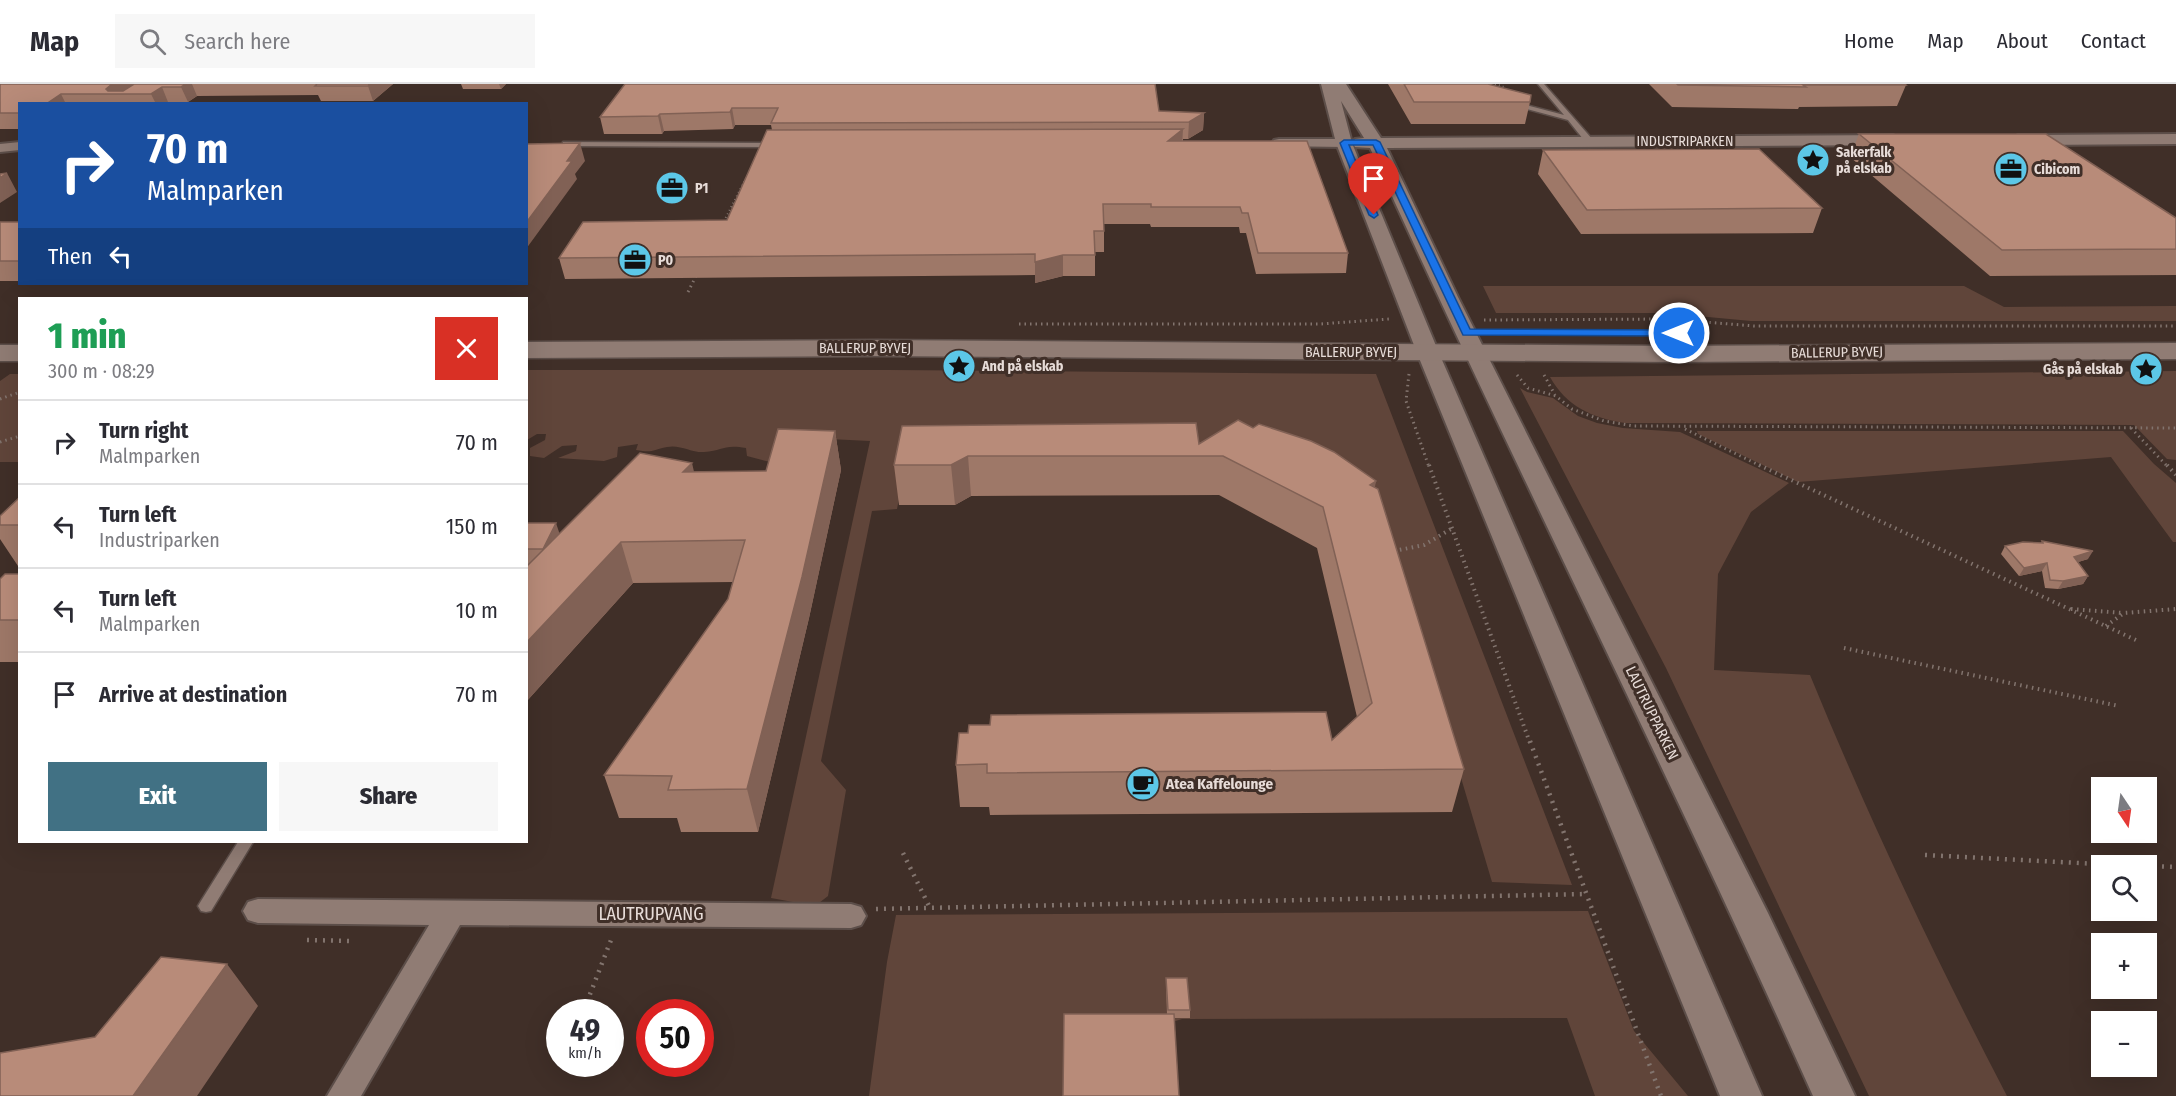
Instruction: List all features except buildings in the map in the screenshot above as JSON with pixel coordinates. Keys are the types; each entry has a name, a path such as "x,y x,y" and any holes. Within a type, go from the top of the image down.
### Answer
{"main road":[{"name":"BALLERUP BYVEJ","path":"528,350 878,348 1419,353 1474,335 2176,335"},
{"name":"BALLERUP BYVEJ","path":"1474,335 2176,351"},
{"name":"BALLERUP BYVEJ","path":"528,336 1419,353"},
{"path":"0,338 18,338"},
{"path":"0,353 18,353"}],"street":[{"path":"1329,84 1344,143 1419,353 1741,1096"},
{"name":"LAUTRUPPARKEN","path":"1338,84 1376,142 1474,335 1755,924 1834,1096"},
{"path":"2000,140 2176,139"},
{"name":"INDUSTRIPARKEN","path":"1263,143 1912,140"},
{"path":"0,148 18,146"},
{"name":"LAUTRUPVANG","path":"258,911 857,913"},
{"path":"343,1096 452,913"}],"lane":[{"path":"1541,84 1590,142"},
{"path":"1504,101 1571,119"},
{"path":"555,144 784,145"},
{"path":"207,906 245,843"}],"path":[{"path":"1494,84 1504,87"},
{"path":"720,229 747,176"},
{"path":"688,292 699,271"},
{"path":"1474,335 1667,319 1754,326 2176,326"},
{"path":"1419,353 1406,401 1451,529 1661,1096"},
{"path":"1541,370 1556,396 1572,409 1604,421 1634,426 1685,428 2176,428"},
{"path":"1516,374 1521,383 1528,388 1556,396"},
{"path":"0,399 18,394"},
{"path":"1685,428 1688,432 2138,641"},
{"path":"2131,428 2176,475"},
{"path":"0,442 18,437"},
{"path":"1389,551 1418,547 1441,538 1451,529"},
{"path":"2068,609 2084,608 2124,614 2176,609"},
{"path":"2106,626 2124,614"},
{"path":"1844,648 2119,706"},
{"path":"903,853 930,908"},
{"path":"1924,855 2091,864"},
{"path":"2157,866 2176,867"},
{"path":"857,913 930,908 1586,894"},
{"path":"587,999 620,914"}],"shaded area":[{"path":"1483,286 1964,286 2004,307 2176,306 2176,321 1751,321 1665,313 1496,313"},
{"path":"528,370 1376,374 1572,885 1492,882 1392,546 1360,505 905,467 897,509 872,511 821,761 846,790 828,896 815,906 771,898 870,441 829,439 774,463 747,456 746,448 728,447 699,452 672,446 646,451 636,450 638,444 618,447 617,457 604,461 558,458 576,451 577,445 562,446 544,458 530,456 530,448 545,440 546,434 537,434 528,439"},
{"path":"2176,371 2176,460 2167,459 2134,425 1625,423 1602,418 1581,409 1564,396 1550,377"},
{"path":"10,374 18,374 18,462 0,462 0,381"},
{"path":"1520,388 1553,398 1578,416 1597,423 1623,428 1680,432 1789,483 1751,512 1718,574 1714,670 1810,675 1904,888 2007,1096 1869,1096 1666,668"},
{"path":"1697,431 2123,431 2154,464 2176,483 2176,542 2173,542 2111,457 1798,482 1698,434"},
{"path":"1588,911 1634,1031 1688,1096 1595,1096 1567,1018 1182,1019 1065,1056 1064,1096 869,1096 887,962 896,915"}],"place":[{"name":"Sakerfalk på elskab","path":"1813,160"},
{"name":"Cibicom","path":"2011,169"},
{"name":"P1","path":"672,188"},
{"name":"P0","path":"635,260"},
{"name":"And på elskab","path":"959,366"},
{"name":"Gås på elskab","path":"2146,369"},
{"name":"Atea Kaffelounge","path":"1143,784"}],"route":[{"path":"1374,215 1344,143 1376,142 1466,332 1679,333"}]}
